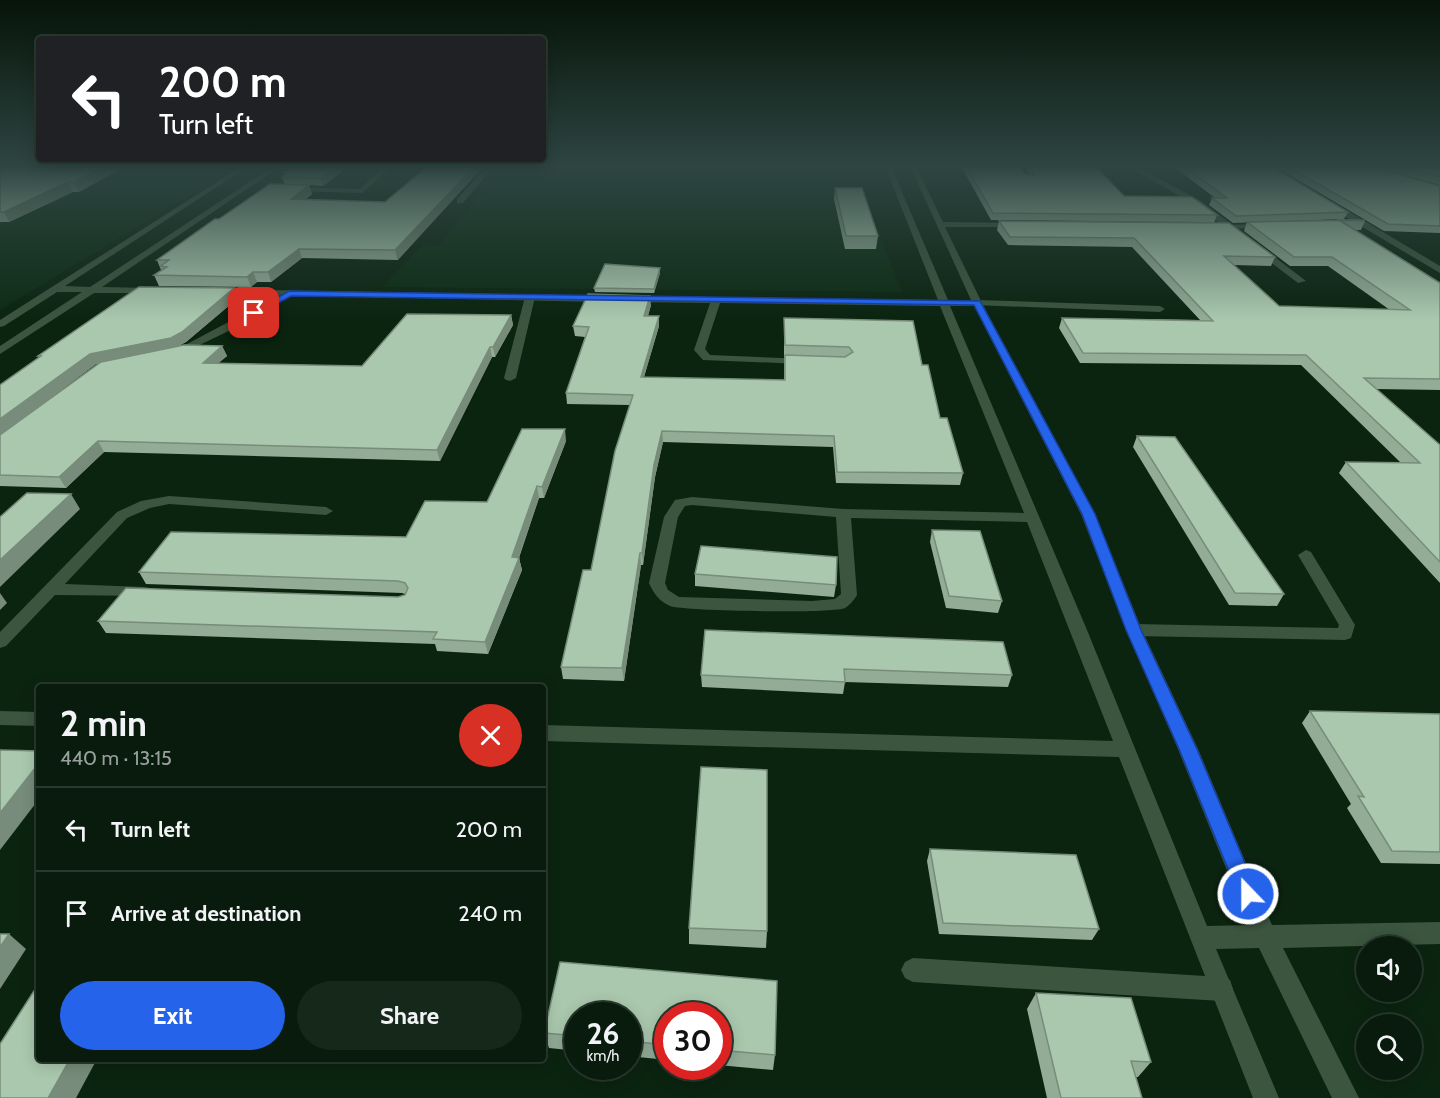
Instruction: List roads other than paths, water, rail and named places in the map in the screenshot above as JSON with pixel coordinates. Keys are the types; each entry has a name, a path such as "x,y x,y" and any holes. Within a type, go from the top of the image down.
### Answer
{"street":[{"path":"0,324 167,217"},
{"path":"0,351 201,217"},
{"path":"909,217 1266,1098"},
{"path":"936,217 977,303 1088,514 1134,630 1188,749 1265,936 1346,1098"},
{"path":"1218,217 1301,281"},
{"path":"1352,217 1440,270"},
{"path":"1338,224 1362,223"},
{"path":"939,224 1021,225"},
{"path":"1209,227 1279,226"},
{"path":"56,289 160,292"},
{"path":"207,292 611,299"},
{"path":"159,355 179,353 289,293"},
{"path":"510,378 530,297"},
{"path":"623,299 977,303 1160,309"},
{"path":"716,301 699,350 707,358 809,361"},
{"path":"0,642 122,515 146,504 169,500 326,511"},
{"path":"843,513 849,595 840,604 812,607 676,602 661,593 657,583 671,517 680,503 692,501 843,513 1032,518"},
{"path":"1134,630 1345,634 1347,625 1306,555"},
{"path":"51,589 156,592"},
{"path":"0,718 36,719"},
{"path":"546,733 1126,749"},
{"path":"1200,938 1440,933"},
{"path":"913,970 1221,989"}]}
